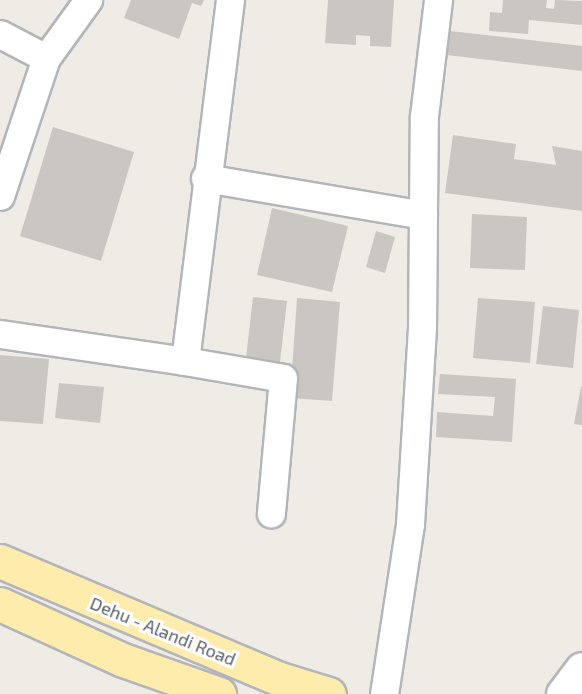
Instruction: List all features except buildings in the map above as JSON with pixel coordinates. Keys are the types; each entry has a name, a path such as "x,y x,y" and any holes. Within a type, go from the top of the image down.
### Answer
{"main road":[{"name":"Dehu - Alandi Road","path":"0,561 280,679 329,694"},
{"name":"Dehu - Alandi Road","path":"0,604 123,660 219,694"},
{"path":"563,694 582,669"}],"street":[{"path":"0,196 46,58 88,0"},
{"path":"185,361 205,178 230,0"},
{"path":"384,694 410,524 423,214 424,116 438,0"},
{"path":"0,34 46,58"},
{"path":"205,178 423,214"},
{"path":"0,334 283,378 271,513"}]}
